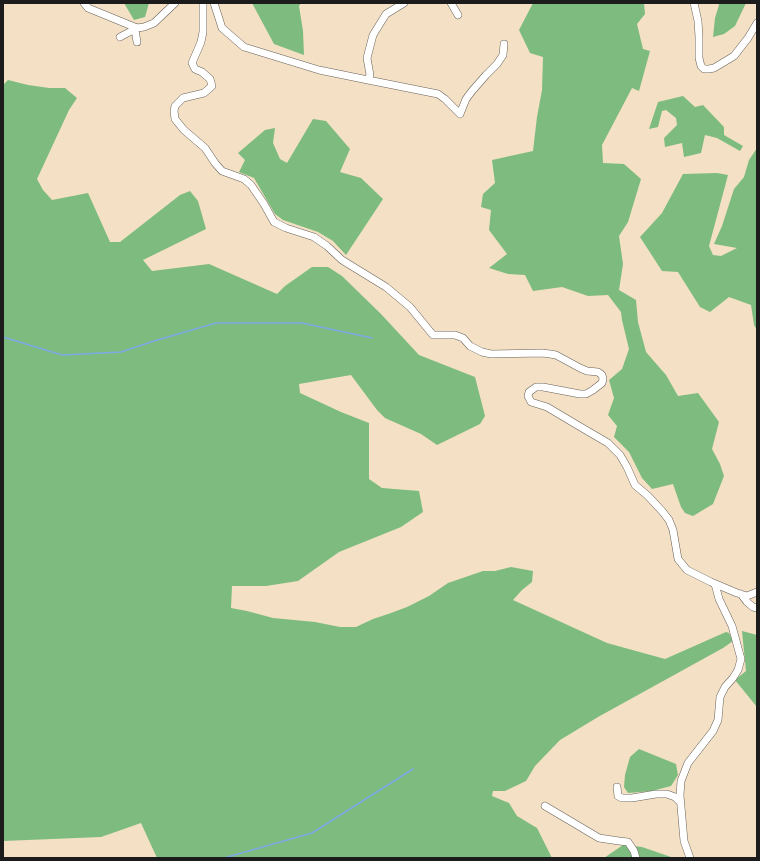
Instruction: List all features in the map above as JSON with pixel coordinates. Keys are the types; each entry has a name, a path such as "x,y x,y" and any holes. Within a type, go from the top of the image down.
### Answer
{"street":[{"path":"78,3 86,5 136,29"},
{"path":"120,37 154,22 176,3"},
{"path":"203,3 202,42 192,63 195,69 202,72 210,79 212,86 204,93 183,98 175,106 174,111 175,119 184,130 204,148 222,171 244,179 251,185 261,198 274,222 286,228 314,237 328,246 342,260 386,287 410,307 433,335 455,335 463,338 470,346 482,352 491,354 542,353 556,355 580,368 587,371 598,372 602,375 602,383 586,394 536,387 529,392 528,396 531,402 548,407 608,443 620,455 635,485 648,496 669,520 673,530 678,559 682,565 688,570 715,584 740,594 747,596 757,592"},
{"path":"214,3 222,28 244,47 319,70 438,94 460,114 466,99 497,64 503,55 504,44"},
{"path":"368,80 370,75 367,58 373,35 386,14 404,3"},
{"path":"451,3 458,15"},
{"path":"694,3 698,21 699,58 701,66 704,69 714,68 734,56 757,23"},
{"path":"136,29 138,42"},
{"path":"690,858 684,841 680,802 681,781 688,763 714,731 718,720 720,697 724,687 733,678 738,670 741,659 732,626 719,599 715,584"},
{"path":"740,594 753,607 757,608"},
{"path":"617,787 618,796 622,798 667,794 675,797 680,802"},
{"path":"544,806 599,838 628,842 634,851 636,858"}],"green space":[{"path":"124,3 149,3 145,17 134,20"},
{"path":"252,3 301,3 299,6 303,31 304,55 274,44"},
{"path":"533,3 644,3 645,14 637,24 643,49 650,51 639,91 632,88 602,145 603,163 624,164 641,179 628,222 619,236 623,264 619,290 636,300 638,322 646,352 666,375 678,396 698,393 719,422 712,449 720,464 724,476 713,504 693,516 685,513 681,507 673,484 652,489 642,478 629,452 614,437 617,426 608,415 614,398 609,380 622,369 629,349 621,312 608,295 588,296 562,287 533,291 525,275 508,274 489,268 507,254 489,230 491,210 481,207 483,194 495,183 492,160 533,151 542,90 543,57 530,53 519,30"},
{"path":"718,3 746,3 735,26 724,34 713,37 715,18 719,5"},
{"path":"8,80 49,88 65,88 77,98 69,110 37,179 43,190 52,200 88,193 110,242 120,242 180,195 190,191 198,201 206,229 143,260 152,271 209,264 277,294 285,286 312,267 328,267 342,276 381,314 419,355 475,377 485,416 480,424 437,445 421,434 385,418 377,410 351,375 299,384 300,393 369,423 369,479 382,488 419,491 423,512 401,527 339,552 298,581 266,586 232,586 231,608 273,618 315,622 340,627 356,627 373,619 407,607 429,596 448,583 483,571 495,571 511,567 533,571 532,582 513,600 607,643 665,659 726,632 729,633 733,641 723,648 598,717 560,740 535,766 526,781 505,791 493,791 492,796 509,803 517,816 537,828 552,858 157,858 141,823 101,837 3,841 3,85"},
{"path":"683,96 695,107 703,105 724,127 724,135 743,146 740,151 717,138 705,135 701,153 684,157 682,143 665,147 664,138 677,125 676,118 666,110 662,111 658,127 649,129 658,102"},
{"path":"313,119 326,121 350,149 340,172 361,178 383,199 346,255 333,241 318,232 283,220 275,214 254,178 239,172 245,160 238,153 265,130 275,128 273,143 280,159 287,163"},
{"path":"757,148 757,330 754,325 751,305 729,297 710,312 700,307 678,272 662,271 640,237 662,213 683,174 717,173 728,175 709,246 713,255 721,256 737,248 714,244 722,226 734,189 744,177 749,160"},
{"path":"742,631 757,635 757,707 735,680 746,671"},
{"path":"639,749 676,764 678,775 671,786 652,791 628,793 624,787 625,775 630,757"},
{"path":"623,845 642,847 674,858 604,858"}],"waterway":[{"path":"3,337 62,355 121,352 216,323 302,323 372,338"},
{"path":"224,858 312,833 413,769"}]}
